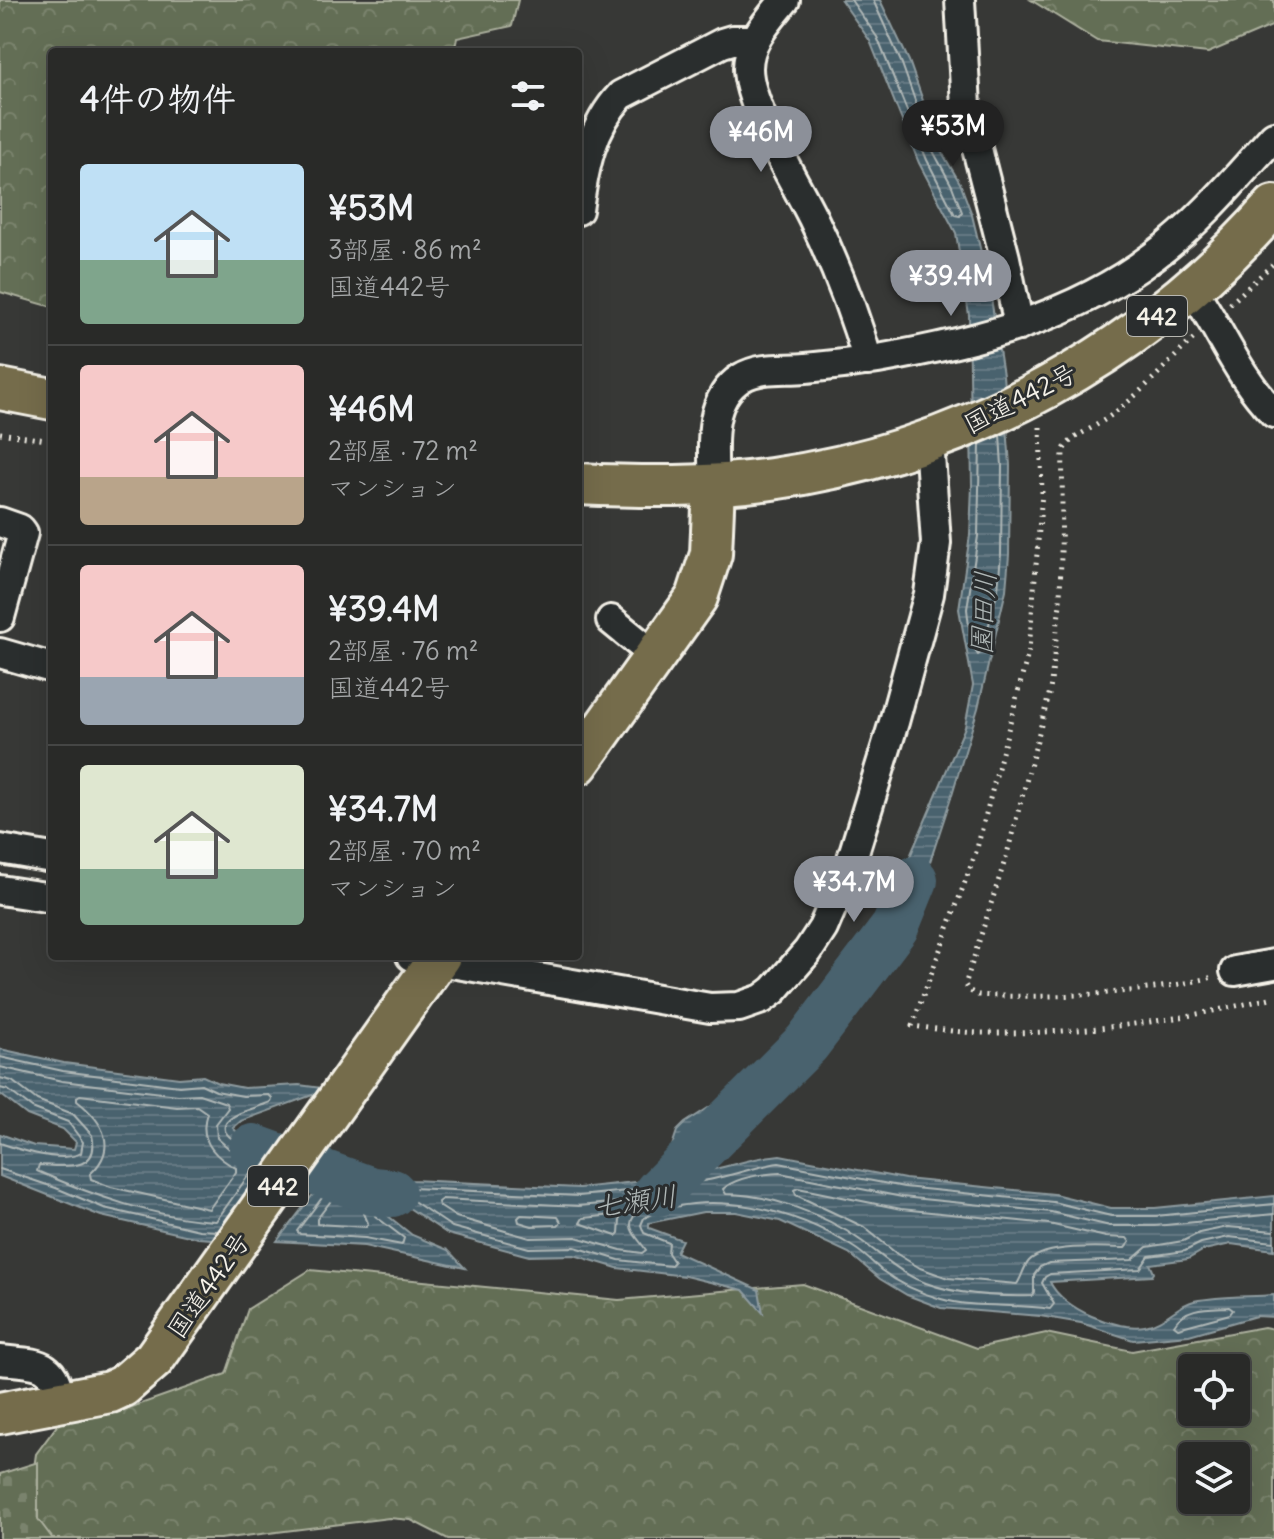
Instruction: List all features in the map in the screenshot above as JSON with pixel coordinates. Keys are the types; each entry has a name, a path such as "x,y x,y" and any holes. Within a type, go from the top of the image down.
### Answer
{"highway":[{"name":"国道442号","path":"582,484 662,487 772,479 836,468 1030,411 1109,350 1202,304 1222,262 1274,206"},
{"path":"0,389 48,398"},
{"path":"582,758 689,609 703,582 711,554 714,485"},
{"name":"国道442号","path":"0,1413 96,1396 123,1386 154,1359 385,1032 426,960"}],"street":[{"path":"785,0 755,40 748,66 753,98 834,267 858,324 868,361"},
{"path":"960,0 966,106 1019,326"},
{"path":"582,185 596,131 609,108 621,95 722,43 755,40"},
{"path":"714,485 713,426 731,386 755,372 768,369 868,361 948,345 1019,326 1082,299 1156,255 1199,216 1274,136"},
{"path":"1202,304 1247,383 1274,413"},
{"path":"445,960 710,1008 739,1007 762,999 774,990 808,951 834,904 851,862 906,682 929,594 936,543 936,438"},
{"path":"0,522 23,533 0,617"},
{"path":"611,620 655,656"},
{"path":"0,653 48,667"},
{"path":"0,849 48,857"},
{"path":"0,890 48,897"},
{"path":"1235,971 1274,964"},
{"path":"0,1360 47,1368 56,1379 61,1403"}],"path":[{"path":"1235,971 1165,985 1066,995 978,995 965,985 1007,854 1050,691 1060,604 1063,451 1072,439 1101,422 1130,399 1202,304 1274,263"},
{"path":"1030,411 1041,508 1029,650 976,852 912,1026 984,1033 1093,1029 1155,1022 1274,997"},
{"path":"0,433 48,440"}],"green space":[{"path":"0,0 518,0 512,26 457,38 455,48 48,48 48,306 0,292"},
{"path":"1031,0 1274,0 1274,25 1208,53 1097,41"},
{"path":"310,1270 619,1300 803,1284 977,1348 1046,1333 1132,1351 1264,1327 1274,1329 1274,1539 448,1539 411,1520 389,1518 220,1539 40,1539 28,1510 36,1454 70,1408 115,1413 226,1374 248,1309"},
{"path":"38,1462 38,1519 53,1539 0,1539 0,1474"}],"water":[{"path":"841,0 880,0 909,61 940,149 960,183 972,215 989,285 1003,375 1010,465 1006,590 978,708 919,895 906,924 895,936 862,953 838,1010 811,1057 795,1076 738,1103 698,1133 684,1161 684,1174 780,1155 905,1179 1054,1194 1111,1208 1155,1208 1274,1196 1274,1250 1231,1244 1204,1250 1188,1259 1150,1264 1154,1273 1152,1276 1050,1282 1056,1292 1078,1309 1120,1325 1145,1326 1194,1301 1214,1298 1274,1295 1274,1317 1256,1316 1189,1335 1133,1340 1081,1323 1040,1316 941,1308 907,1295 880,1279 849,1253 780,1221 736,1212 703,1212 649,1223 649,1228 682,1240 676,1252 759,1290 763,1313 743,1290 685,1276 617,1268 574,1255 529,1256 448,1234 406,1206 378,1208 412,1235 448,1250 465,1268 364,1246 277,1241 332,1170 412,1180 579,1188 644,1181 660,1174 677,1131 685,1123 730,1094 757,1083 794,1051 814,1023 829,989 903,873 965,727 973,685 959,609 970,535 972,485 969,315 956,233 919,163 870,41"},
{"path":"0,1049 64,1063 179,1078 203,1076 218,1083 244,1088 299,1085 329,1089 241,1121 233,1128 244,1139 287,1152 226,1240 198,1238 101,1216 0,1176 0,1134 34,1146 74,1149 76,1142 63,1129 27,1115 0,1094"}],"waterway":[{"name":"園田川","path":"658,1192 807,1043 895,927 914,880"},
{"name":"七瀬川","path":"253,1148 372,1191 392,1193"}]}
